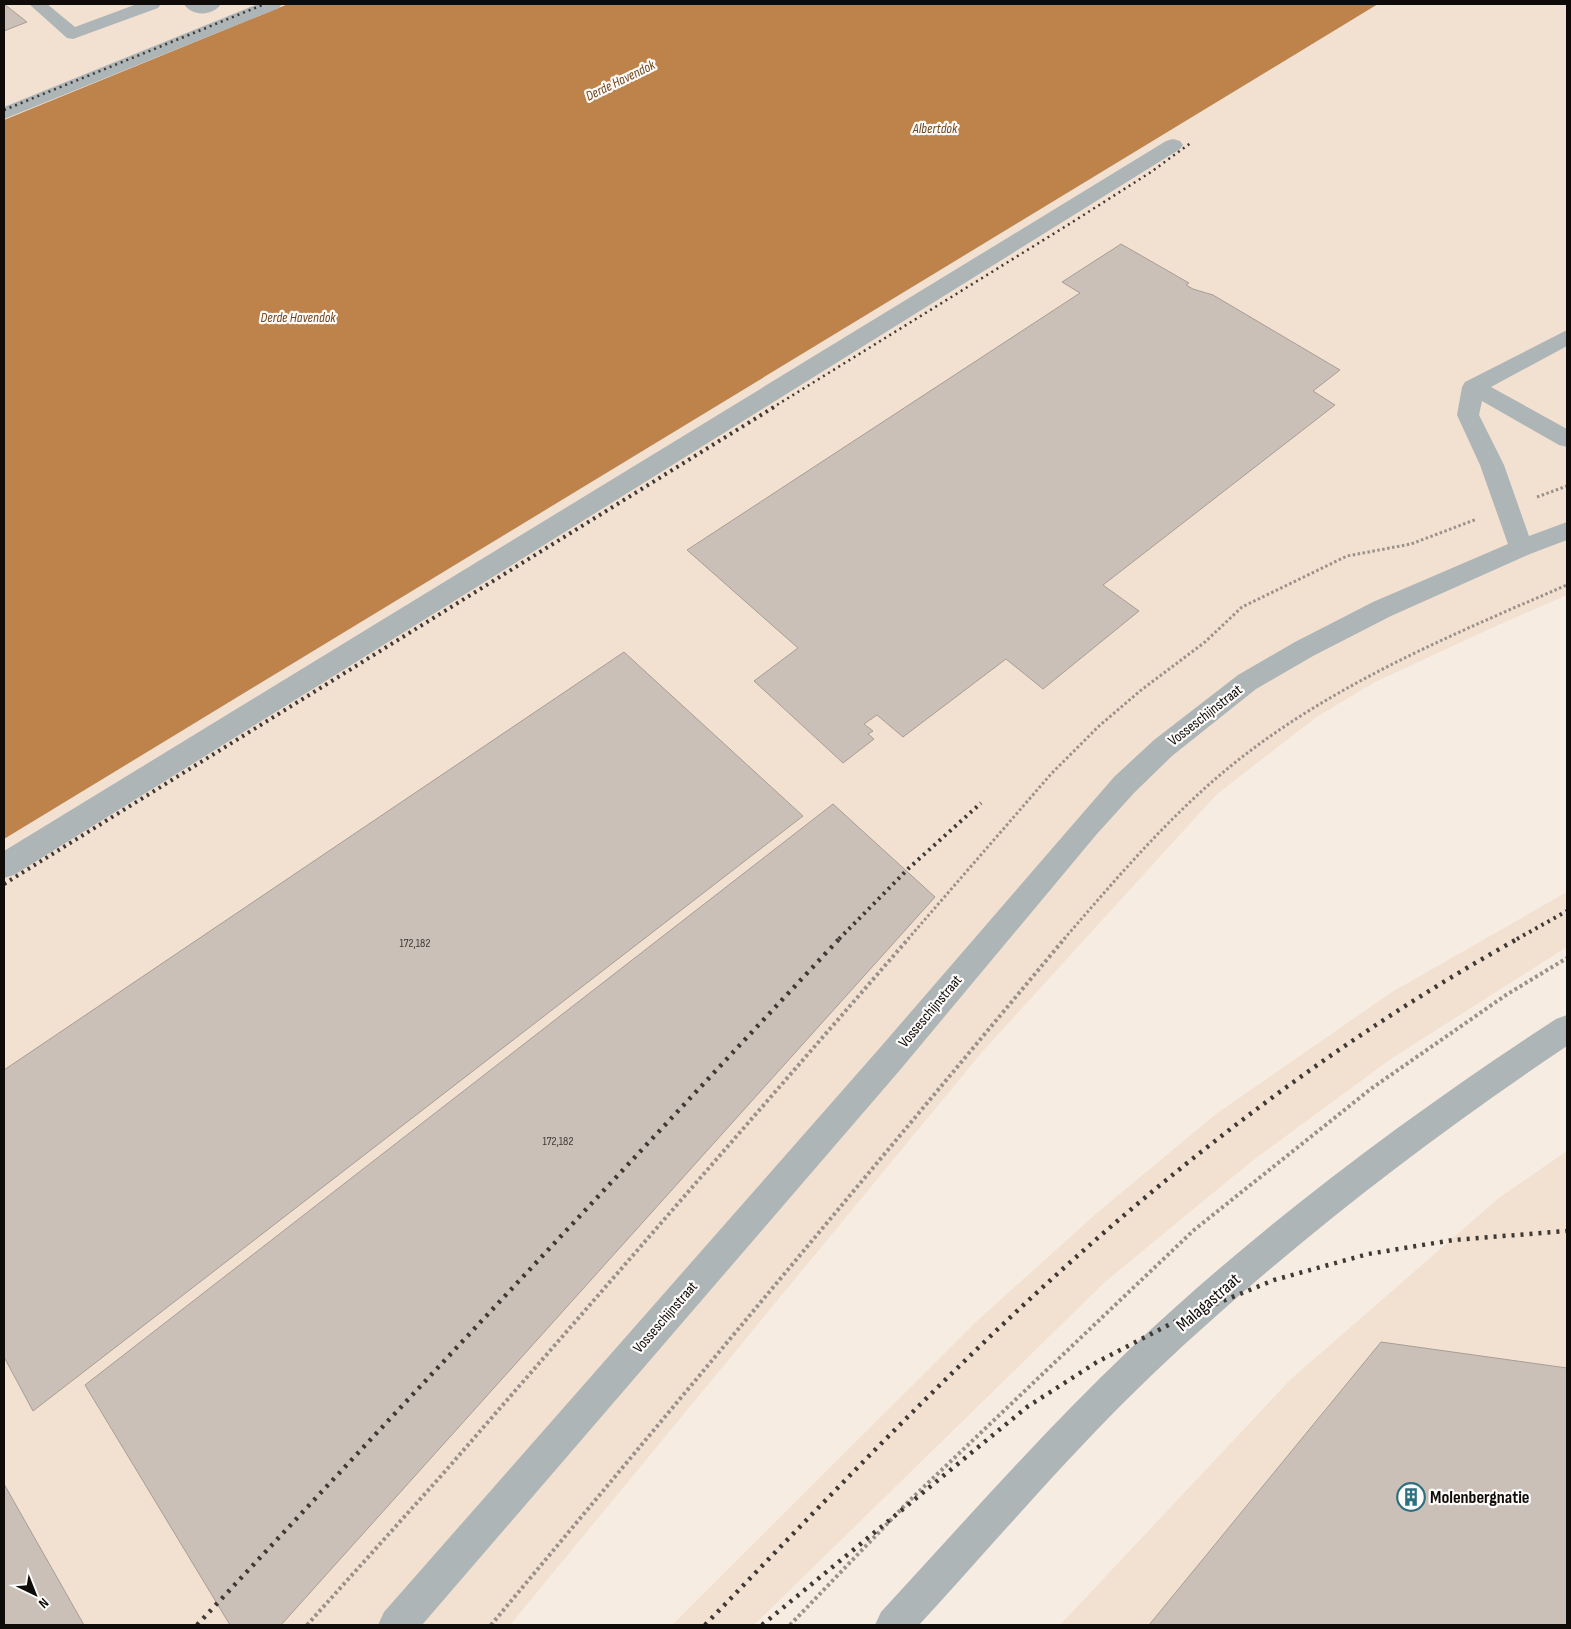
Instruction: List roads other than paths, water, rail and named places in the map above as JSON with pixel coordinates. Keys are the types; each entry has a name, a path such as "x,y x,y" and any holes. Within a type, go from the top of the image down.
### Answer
{"street":[{"path":"37,4 72,34 152,4"},
{"path":"192,4 198,9 212,4"},
{"path":"4,113 273,4"},
{"path":"4,866 1173,145"},
{"path":"1473,387 1567,337"},
{"path":"1473,387 1567,439"},
{"path":"1473,387 1468,416 1492,465 1508,507 1520,548"},
{"name":"Vosseschijnstraat","path":"397,1625 889,1060 1086,827 1144,766 1202,716 1248,682 1304,649 1382,609 1520,548 1567,531"},
{"name":"Malagastraat","path":"894,1625 1089,1414 1143,1360 1192,1316 1304,1218 1364,1171 1499,1074 1567,1029"}],"water":[{"name":"Derde Havendok","path":"288,4 1378,4 4,839 4,120"}],"railway":[{"path":"4,110 265,4"},
{"path":"772,408 1071,223 1151,172 1192,142"},
{"path":"4,884 774,407"},
{"path":"839,939 909,868 981,803"},
{"path":"1517,939 1567,911"},
{"path":"197,1625 840,938"},
{"path":"705,1625 979,1347 1075,1258 1179,1169 1344,1046 1460,972 1519,938"},
{"path":"762,1625 1027,1407 1097,1362 1184,1317 1274,1280 1368,1254 1453,1240 1567,1231"}],"place":[{"name":"Molenbergnatie","path":"1411,1497"}],"water label":[{"name":"Albertdok","path":"935,128"}]}
